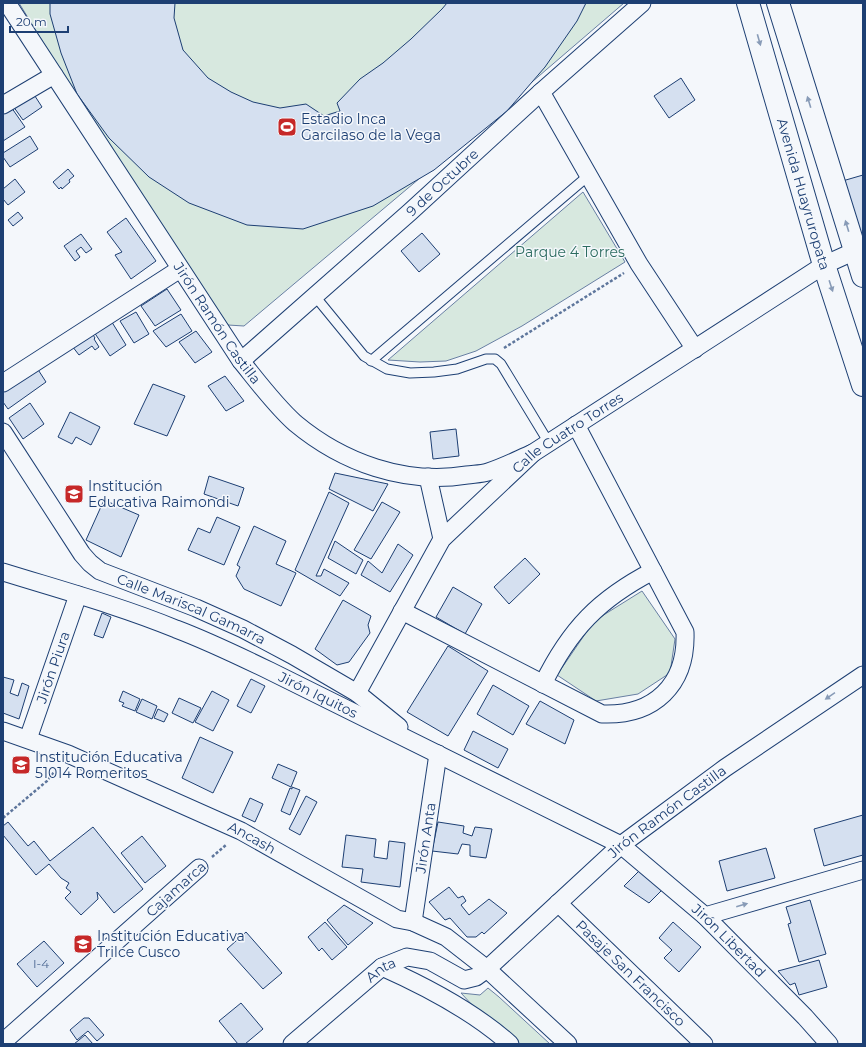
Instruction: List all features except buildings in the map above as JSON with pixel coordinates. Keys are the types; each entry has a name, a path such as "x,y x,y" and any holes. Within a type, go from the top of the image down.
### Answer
{"main road":[{"name":"Avenida Huayruropata","path":"748,3 824,265 863,385"},
{"path":"778,3 863,276"}],"street":[{"name":"Jirón Ramón Castilla","path":"7,3 241,361 273,400 294,422 322,443 350,459 386,471 413,476 454,477 488,472 533,453"},
{"name":"9 de Octubre","path":"241,361 314,295 410,212 541,92 642,3"},
{"path":"3,105 54,75"},
{"path":"541,92 639,264 695,349"},
{"name":"Calle Cuatro Torres","path":"357,693 442,539 533,453 824,265 855,251"},
{"path":"3,383 180,269"},
{"path":"402,612 602,714 632,712 658,698 669,688 677,675 682,662 685,647 685,632 576,425"},
{"name":"Calle Mariscal Gamarra","path":"3,432 82,554 100,571 196,608 243,629 292,655 357,693 422,745"},
{"path":"428,477 442,539"},
{"name":"Jirón Iquitos","path":"3,572 78,595 176,628 270,671 422,745 621,845"},
{"path":"543,684 553,663 579,626 613,594 632,582 653,572"},
{"name":"Jirón Piura","path":"28,739 78,595"},
{"name":"Jirón Ramón Castilla","path":"487,969 621,845 726,768 863,675"},
{"name":"Ancash","path":"3,731 68,754 241,831 397,919 413,922 446,937 487,969 568,1044"},
{"name":"Jirón Anta","path":"413,922 438,754"},
{"name":"Jirón Libertad","path":"621,845 705,916 805,1017 828,1044"},
{"name":"Cajamarca","path":"3,1042 199,868"},
{"path":"705,916 863,870"},
{"name":"Pasaje San Francisco","path":"558,904 704,1044"},
{"name":"Anta","path":"292,1044 382,967 407,958 430,961 464,980 476,977 487,969"},
{"path":"382,967 417,982 496,1031 510,1044"}],"lane":[{"path":"371,361 588,176"},
{"path":"314,295 364,356 387,369 410,373 434,372 458,368 486,358 495,359 501,364 549,443"}],"path":[{"path":"495,359 504,348 639,264"},
{"path":"3,818 47,781"},
{"name":"Cajamarca","path":"199,868 241,831"}],"green space":[{"name":"Estadio Inca Garcilaso de la Vega","path":"19,3 624,3 426,173 244,326 228,325 137,196"},
{"name":"Parque 4 Torres","path":"583,192 625,262 522,326 476,351 446,361 420,362 388,360"},
{"path":"642,591 675,639 670,673 638,694 596,701 557,675 594,621"},
{"path":"488,988 550,1044 519,1044 473,1006 461,993 480,995"}],"place":[{"name":"Estadio Inca Garcilaso de la Vega","path":"287,127"},
{"name":"Institución Educativa Raimondi","path":"74,494"},
{"name":"Institución Educativa 51014 Romeritos","path":"21,765"},
{"name":"Institución Educativa Trilce Cusco","path":"83,944"}]}
